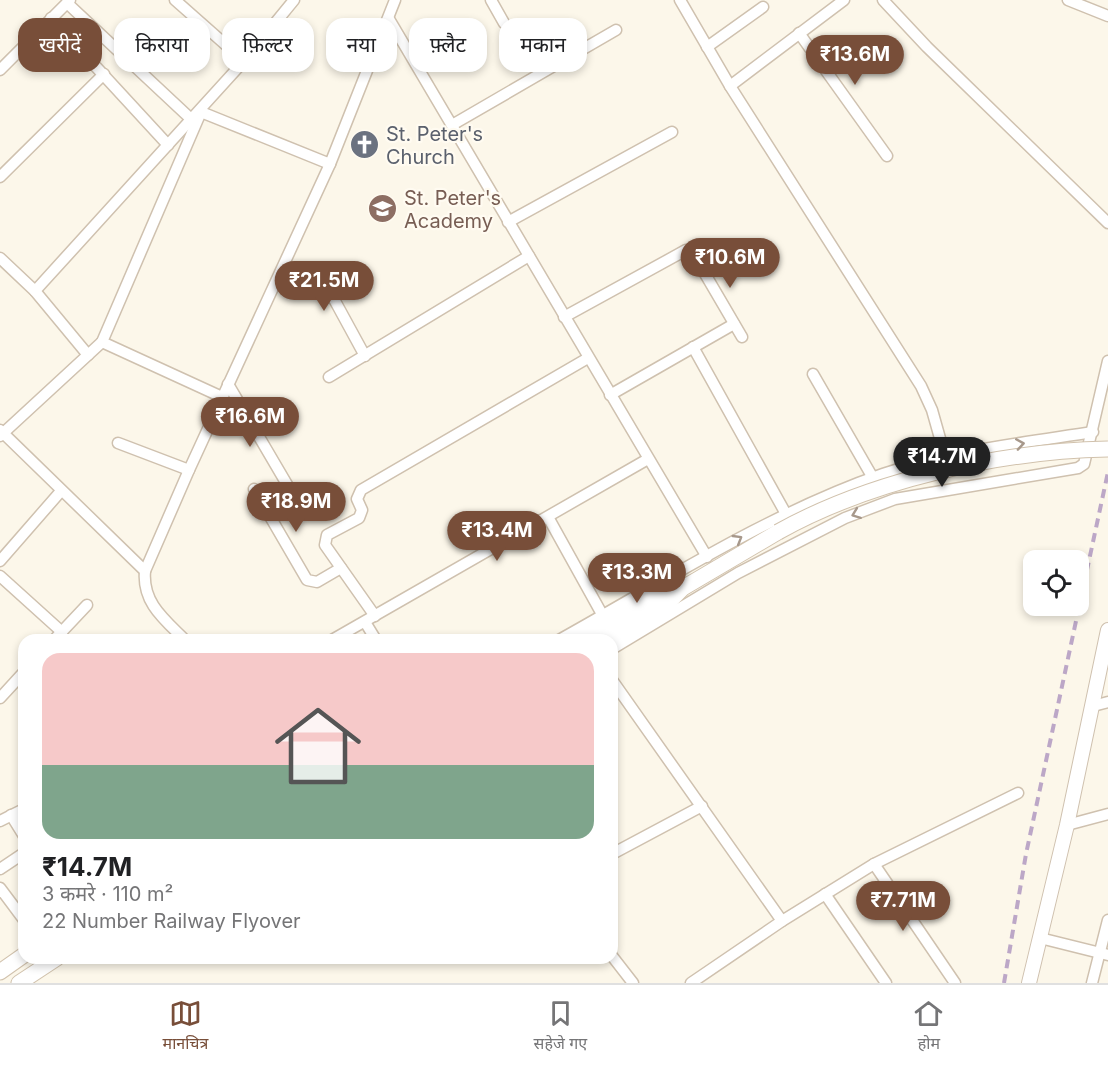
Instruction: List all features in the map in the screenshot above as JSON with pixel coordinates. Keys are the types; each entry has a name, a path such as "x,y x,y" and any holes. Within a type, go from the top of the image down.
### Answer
{"main road":[{"path":"617,634 664,607 683,588 778,532 848,499 965,466 1108,449"},
{"path":"591,634 661,594 683,588"},
{"path":"0,972 18,959"},
{"path":"19,983 48,964"}],"street":[{"path":"175,0 222,42"},
{"path":"279,18 294,0"},
{"path":"389,18 395,0"},
{"path":"491,0 501,18"},
{"path":"680,0 730,86 921,386 932,410 945,456"},
{"path":"730,86 844,0"},
{"path":"883,0 927,48 1108,224"},
{"path":"1068,0 1108,16"},
{"path":"51,18 68,1 191,119"},
{"path":"707,47 763,7"},
{"path":"452,125 616,30"},
{"path":"397,32 707,557"},
{"path":"799,33 887,156"},
{"path":"0,70 18,52"},
{"path":"34,291 234,72"},
{"path":"179,634 154,608 144,585 145,571 222,397 284,268 367,72"},
{"path":"0,177 104,74 168,145"},
{"path":"203,108 330,164"},
{"path":"145,571 1,433 102,342 203,108"},
{"path":"508,222 672,132"},
{"path":"564,317 686,250 694,255 742,338"},
{"path":"329,377 529,256"},
{"path":"0,258 34,291 88,355"},
{"path":"284,268 325,290 335,301 365,356"},
{"path":"610,395 734,324"},
{"path":"102,342 222,397"},
{"path":"693,347 786,514"},
{"path":"374,634 370,619 325,540 327,535 359,518 362,510 357,499 360,490 588,358"},
{"path":"618,645 738,573 845,518 895,499 1078,468 1088,458 1108,361"},
{"path":"813,374 873,478"},
{"path":"228,384 295,498"},
{"path":"570,634 754,529 873,478 945,456 1092,432"},
{"path":"118,443 189,470"},
{"path":"343,634 648,459"},
{"path":"254,489 308,580 316,582 341,568"},
{"path":"0,561 61,491"},
{"path":"548,517 603,616"},
{"path":"0,576 56,634"},
{"path":"60,634 87,605"},
{"path":"1029,983 1068,821 1108,630"},
{"path":"0,698 18,678"},
{"path":"618,688 782,921"},
{"path":"1093,706 1108,702"},
{"path":"691,983 782,921 874,864 1017,793"},
{"path":"618,851 702,806"},
{"path":"1068,821 1108,808"},
{"path":"0,821 18,812"},
{"path":"1068,821 1108,814"},
{"path":"11,815 18,826"},
{"path":"0,869 18,858"},
{"path":"874,864 955,983"},
{"path":"0,888 18,912"},
{"path":"825,894 886,983"},
{"path":"1092,983 1104,954 1108,920"},
{"path":"1040,938 1104,954"},
{"path":"618,964 633,983"}],"railway":[{"path":"1004,983 1026,854 1108,472"}],"place":[{"name":"St. Peter's Church","path":"365,145"},
{"name":"St. Peter's Academy","path":"383,209"}]}
